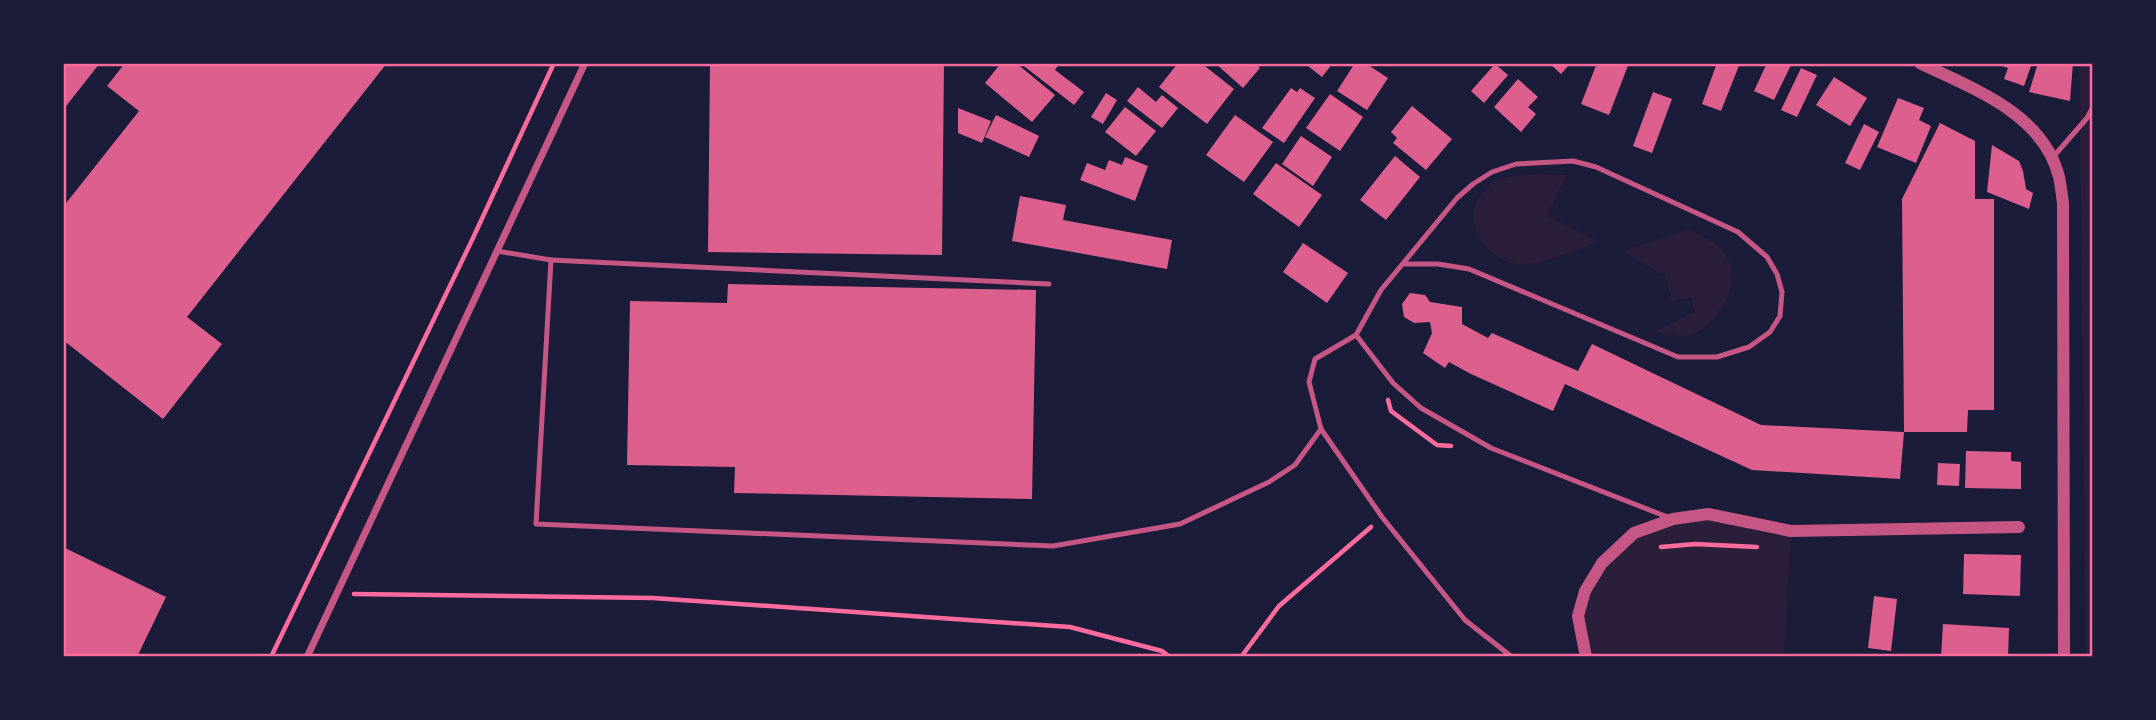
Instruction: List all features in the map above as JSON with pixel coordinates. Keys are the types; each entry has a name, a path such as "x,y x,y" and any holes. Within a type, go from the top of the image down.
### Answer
{"street":[{"path":"307,657 585,63"},
{"path":"1920,63 2000,102 2036,132 2052,158 2059,177 2063,204 2064,657"},
{"path":"1586,657 1578,616 1585,592 1602,563 1634,533 1673,519 1708,514 1791,531 2019,527"}],"lane":[{"path":"2052,158 2087,118 2093,107"},
{"path":"1404,264 1438,264 1469,269 1678,357 1717,357 1749,346 1770,332 1780,316 1782,292 1777,274 1767,257 1738,232 1596,167 1573,161 1516,164 1492,172 1457,198 1381,290 1356,335 1315,359 1309,382 1321,429 1382,517 1465,620 1512,657"},
{"path":"497,251 551,260 1049,284"},
{"path":"551,260 536,524 1053,546 1180,524 1269,482 1295,465 1321,429"},
{"path":"1356,335 1394,383 1421,408 1491,448 1673,519"}],"path":[{"path":"271,657 554,63"},
{"path":"1241,657 1279,606 1382,517"},
{"path":"337,594 653,597 1070,627 1162,651 1170,657"}],"shaded area":[{"path":"2079,63 2093,63 2093,657 2086,657"},
{"path":"1536,174 1567,175 1547,216 1599,242 1529,265 1507,261 1483,244 1474,219 1475,206 1482,193 1499,180"},
{"path":"1689,229 1711,240 1720,248 1727,258 1732,280 1725,302 1711,321 1693,334 1675,336 1656,331 1695,312 1691,298 1672,300 1665,275 1623,252"},
{"path":"1708,514 1791,531 1784,657 1586,657 1578,616 1585,591 1634,533"}],"building":[{"path":"63,63 100,63 63,110"},
{"path":"125,63 387,63 187,317 222,344 163,419 63,340 63,207 139,111 107,86"},
{"path":"710,63 944,63 942,255 708,252"},
{"path":"1001,63 1016,63 1055,95 1032,122 985,83"},
{"path":"1020,63 1060,63 1055,70 1084,92 1074,105"},
{"path":"1178,63 1201,63 1234,89 1207,124 1159,87"},
{"path":"1215,63 1255,63 1260,68 1243,88"},
{"path":"1304,63 1333,63 1322,77"},
{"path":"1355,63 1365,63 1388,78 1367,110 1337,91"},
{"path":"1549,63 1571,63 1561,74"},
{"path":"1597,63 1629,63 1609,115 1581,104"},
{"path":"1717,63 1740,63 1721,111 1702,104"},
{"path":"1767,63 1792,63 1774,100 1754,91"},
{"path":"1993,63 2032,63 2024,86 2004,79 2008,68"},
{"path":"2038,63 2073,63 2070,101 2029,92"},
{"path":"1495,64 1508,75 1484,103 1471,91"},
{"path":"1801,68 1817,75 1797,117 1781,110"},
{"path":"1834,77 1867,98 1850,126 1816,105"},
{"path":"1518,79 1538,97 1528,107 1536,114 1521,132 1494,107"},
{"path":"1138,87 1156,102 1162,95 1178,108 1162,128 1127,101"},
{"path":"1291,88 1297,92 1300,88 1315,98 1284,143 1262,128"},
{"path":"1653,92 1672,99 1652,153 1633,146"},
{"path":"1106,93 1117,100 1103,124 1091,117"},
{"path":"1330,94 1363,117 1340,151 1306,128"},
{"path":"1898,98 1924,108 1919,120 1931,126 1916,163 1877,147"},
{"path":"1412,106 1452,139 1426,170 1393,143 1397,138 1391,132"},
{"path":"1125,107 1156,131 1136,156 1105,132"},
{"path":"958,108 991,121 982,143 958,133"},
{"path":"996,115 1039,136 1029,157 985,137"},
{"path":"1235,115 1273,142 1244,182 1206,155"},
{"path":"1940,123 1975,141 1975,199 1994,199 1994,410 1968,410 1967,432 1904,432 1902,199"},
{"path":"1864,124 1879,132 1860,170 1845,163"},
{"path":"1301,136 1332,157 1313,186 1282,164"},
{"path":"1992,145 2019,161 2026,189 2033,193 2029,209 1987,192"},
{"path":"1395,156 1420,177 1386,220 1360,200"},
{"path":"1125,157 1148,166 1135,201 1080,180 1087,163 1105,170 1109,160 1122,165"},
{"path":"1276,163 1322,195 1299,227 1253,194"},
{"path":"1020,196 1066,205 1063,220 1172,240 1167,269 1012,241"},
{"path":"1303,243 1348,273 1327,303 1283,272"},
{"path":"728,284 1036,290 1032,499 734,493 735,467 627,465 630,301 727,303"},
{"path":"1410,293 1425,295 1430,302 1462,307 1462,324 1488,338 1492,333 1578,371 1592,344 1761,425 1904,432 1900,479 1752,470 1565,384 1553,411 1449,362 1445,368 1423,353 1432,333 1430,322 1414,323 1404,317 1402,304"},
{"path":"1966,451 2011,452 2011,461 2021,462 2021,489 1965,488"},
{"path":"1938,463 1960,464 1959,486 1937,485"},
{"path":"63,547 166,597 137,657 63,657"},
{"path":"1964,554 2021,555 2020,596 1963,594"},
{"path":"1874,596 1897,599 1891,651 1868,648"},
{"path":"1943,624 2009,628 2008,657 1941,657"}]}
